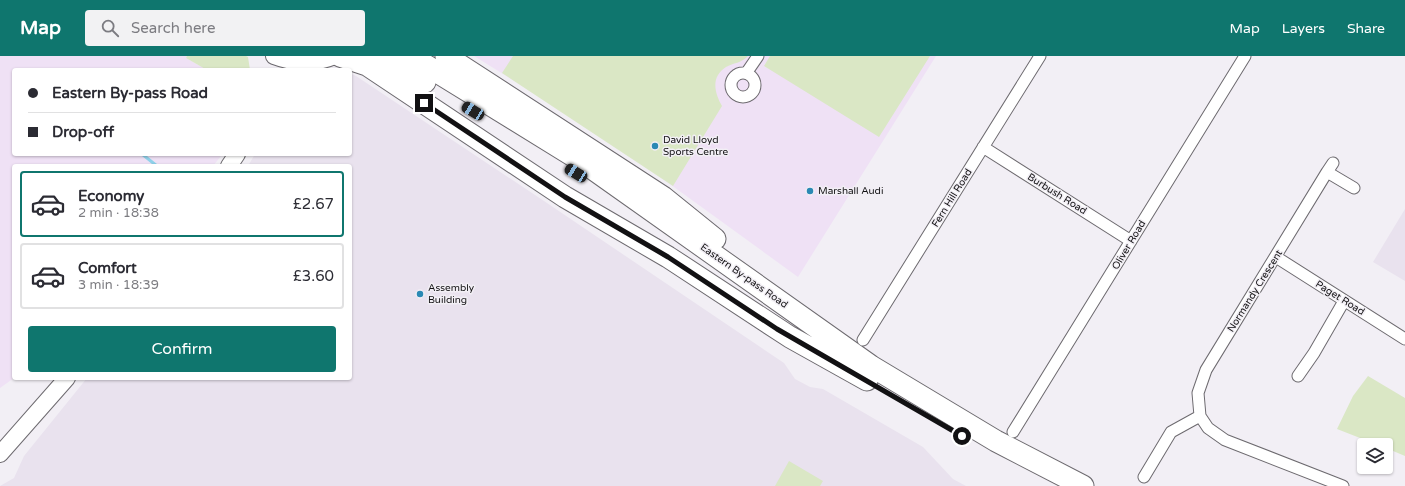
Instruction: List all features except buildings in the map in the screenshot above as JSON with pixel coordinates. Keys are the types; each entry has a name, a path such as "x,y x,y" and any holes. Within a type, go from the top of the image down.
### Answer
{"highway":[{"path":"340,56 367,65 565,197 668,257 790,337 867,380"},
{"name":"Eastern By-pass Road","path":"383,56 576,173 867,380 989,452 1052,486"},
{"name":"Eastern By-pass Road","path":"411,56 584,162 871,366 996,441 1083,486"},
{"path":"446,56 663,197 756,274 772,296"}],"main road":[{"path":"269,56 271,68"},
{"path":"274,56 288,62 310,67 335,56"},
{"path":"0,454 65,380"}],"street":[{"path":"747,72 758,56"},
{"name":"Fern Hill Road","path":"863,340 1040,56"},
{"name":"Oliver Road","path":"1013,432 1245,56"},
{"name":"Burbush Road","path":"983,147 1131,241"},
{"name":"Normandy Crescent","path":"1200,416 1198,393 1206,370 1330,168 1354,188"},
{"name":"Paget Road","path":"1276,257 1405,339"},
{"path":"1298,376 1314,353 1344,301"},
{"path":"1144,477 1171,432 1200,416 1208,428 1225,440 1343,486"}],"shaded area":[{"path":"0,56 187,56 186,58 204,68 12,68 12,156 221,156 215,164 12,164 12,379 0,388"},
{"path":"474,56 936,56 798,277 605,137"},
{"path":"352,74 544,201 784,363 795,379 810,387 823,389 923,447 953,479 966,486 0,486 14,478 24,456 85,380 352,380 352,164 249,164 254,156 352,156"},
{"path":"1405,209 1405,281 1373,262"}],"green space":[{"path":"187,56 246,56 248,57 250,68 204,68 186,58"},
{"name":"David Lloyd Sports Centre","path":"513,56 748,56 740,62 726,67 718,76 715,86 717,96 722,106 673,186 502,73"},
{"path":"770,56 930,56 879,137 764,66"},
{"path":"1368,376 1405,398 1405,456 1393,451 1393,438 1360,438 1337,429 1353,396"},
{"path":"789,461 823,481 820,486 775,486"}],"waterway":[{"path":"144,156 154,164"}],"place":[{"name":"David Lloyd Sports Centre","path":"655,146"},
{"name":"Marshall Audi","path":"810,191"},
{"name":"Assembly Building","path":"420,294"}],"route":[{"path":"424,103 565,197 668,257 765,322 962,436"}]}
